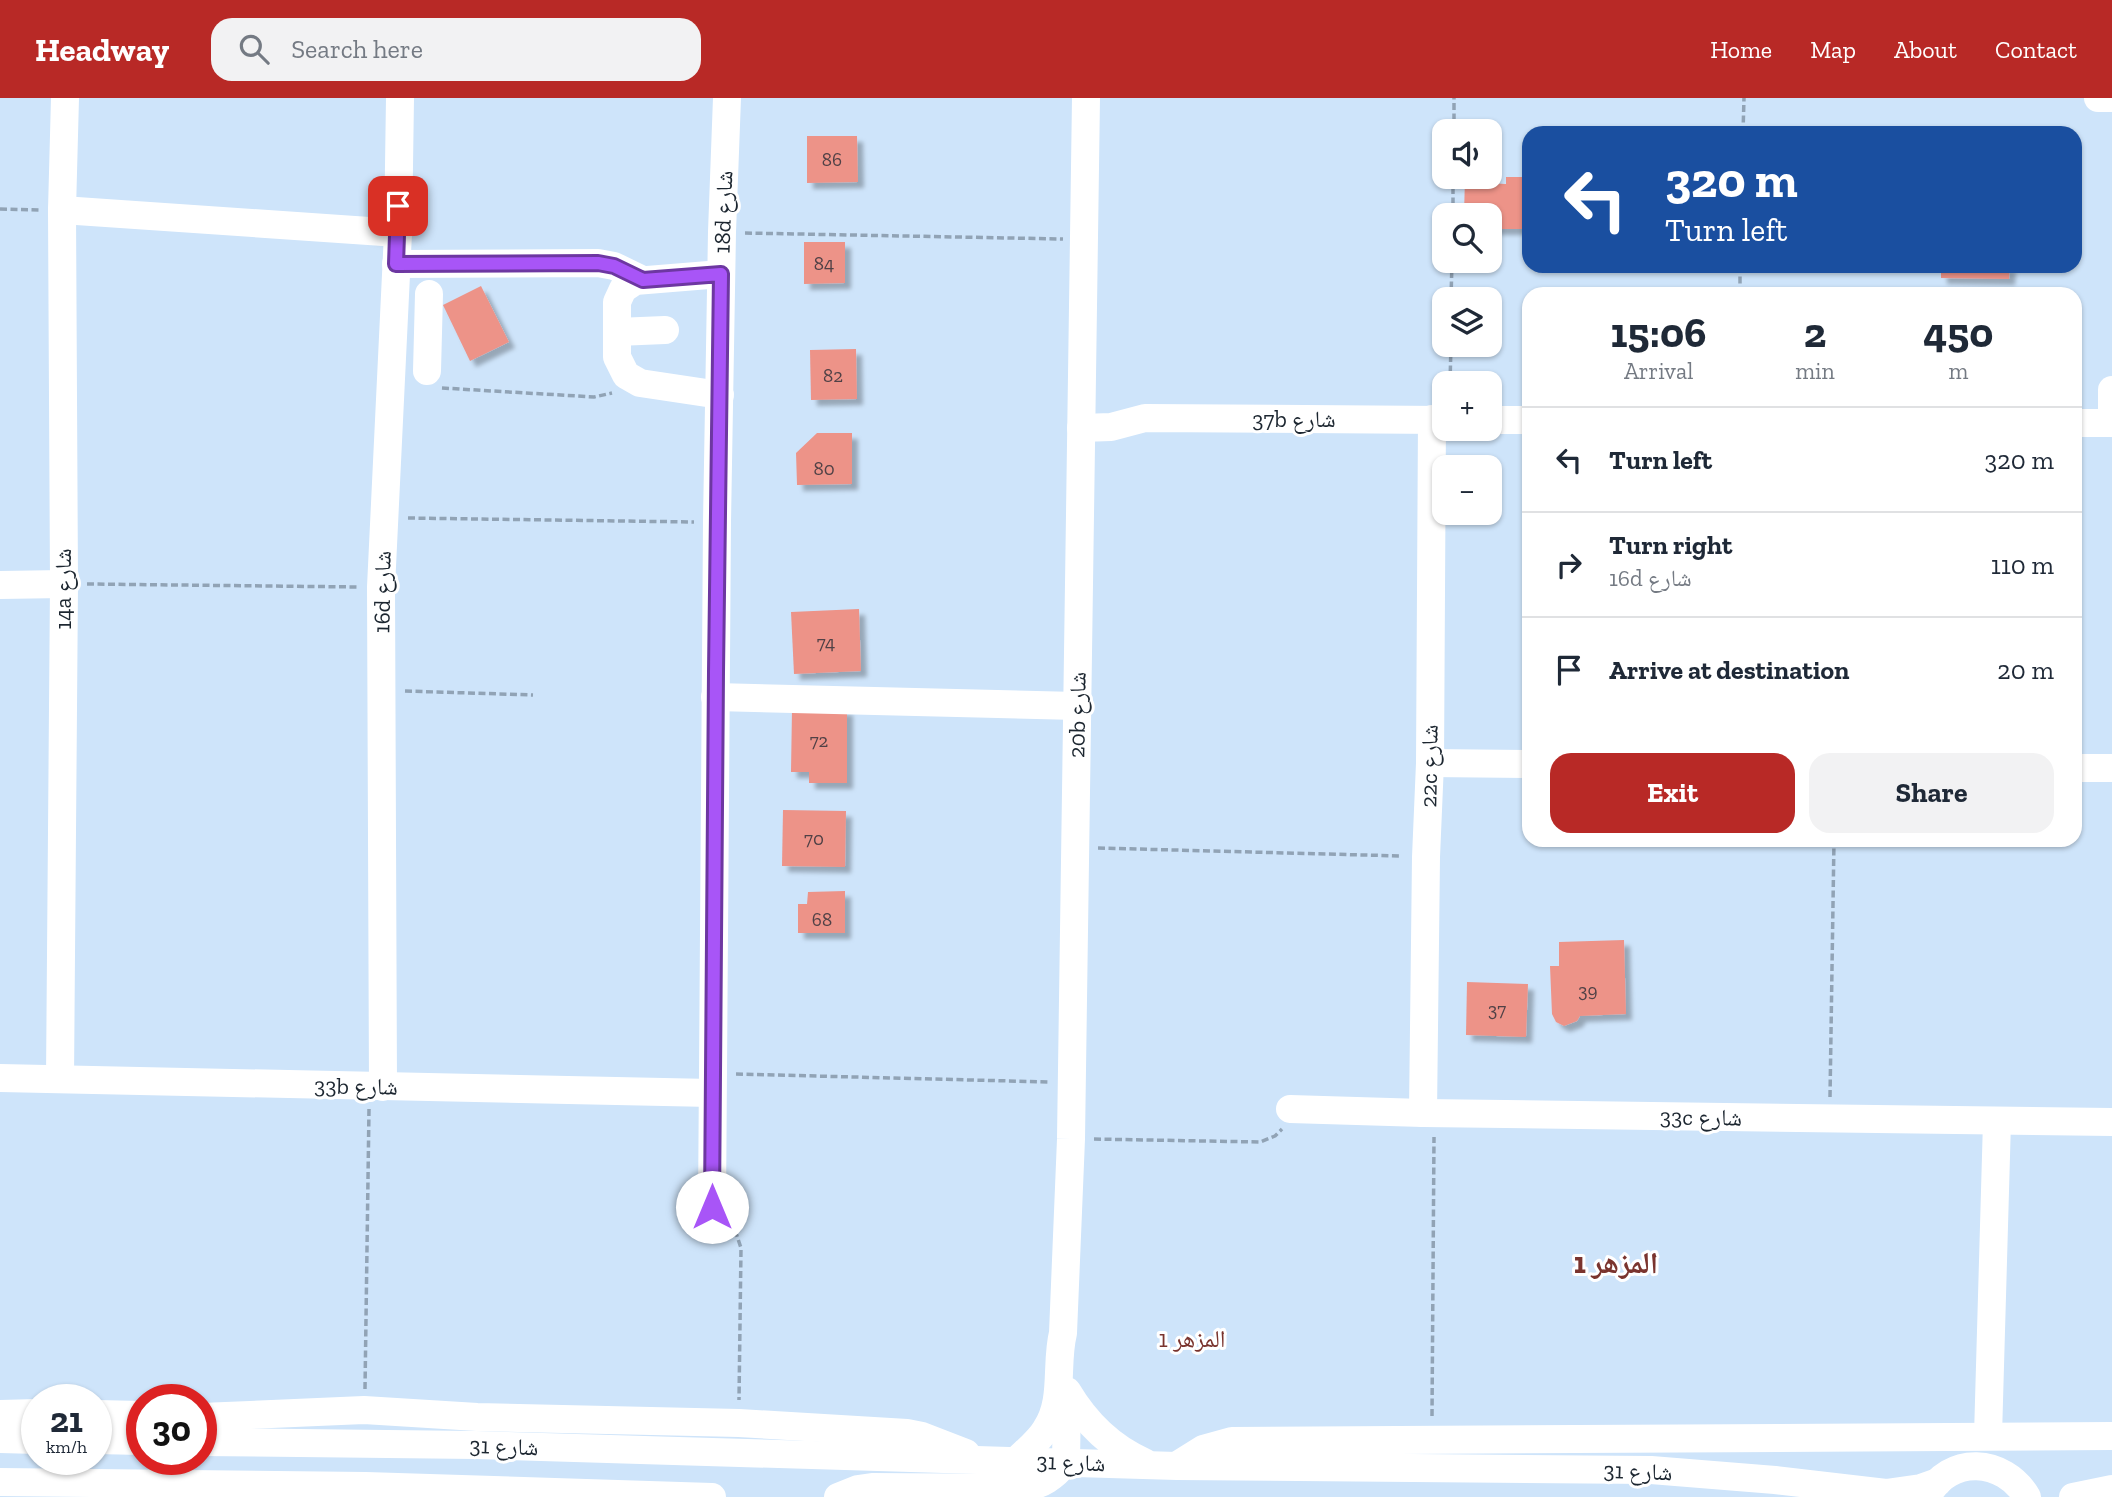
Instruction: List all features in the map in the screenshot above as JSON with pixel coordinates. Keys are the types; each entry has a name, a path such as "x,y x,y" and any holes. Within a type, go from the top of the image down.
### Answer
{"street":[{"name":"14a شارع","path":"60,1079 64,584 62,210 65,98"},
{"name":"16d شارع","path":"376,1086 381,587 398,233 400,98"},
{"name":"18d شارع","path":"712,1207 717,522 727,98"},
{"name":"20b شارع","path":"1066,1462 1067,1363 1063,1333 1071,1139 1086,98"},
{"path":"2098,98 2112,98"},
{"path":"62,210 398,233"},
{"path":"396,264 598,263 614,266 643,280"},
{"path":"720,395 640,383 626,375 618,363 617,302 628,284 643,280 721,274"},
{"path":"394,314 429,304 429,370"},
{"path":"617,332 665,330"},
{"path":"393,348 429,370"},
{"path":"2082,423 2112,423 2112,390"},
{"name":"37b شارع","path":"1081,417 1111,408 1144,418 1432,419"},
{"path":"1502,420 1522,420"},
{"name":"22c شارع","path":"1429,1113 1426,857 1437,441"},
{"path":"0,585 64,584"},
{"path":"715,697 1077,706"},
{"path":"1430,763 1522,764"},
{"path":"2082,768 2112,768"},
{"name":"33b شارع","path":"0,1078 376,1086 713,1084"},
{"name":"33c شارع","path":"1290,1109 2112,1122"},
{"path":"1988,1436 1997,1121"},
{"name":"20b شارع","path":"1016,1461 1045,1432 1052,1419 1058,1393 1059,1349 1063,1333"},
{"path":"1066,1391 1102,1435 1116,1447 1163,1465 1232,1441 2112,1436"},
{"path":"217,1416 364,1410 485,1417 739,1423 907,1433 922,1436 982,1460"},
{"path":"0,1414 21,1413"},
{"path":"0,1439 21,1440"},
{"name":"شارع 31","path":"217,1442 476,1445 1163,1465 1651,1470 1761,1478 1886,1493 1933,1489 1949,1474 1974,1466 2001,1471 2012,1478 2024,1492"},
{"path":"838,1497 872,1486 1023,1488 1046,1481 1066,1462"},
{"name":"شارع 31","path":"0,1482 366,1486 712,1497"},
{"path":"2073,1497 2112,1489"},
{"path":"2024,1492 2056,1497"}],"path":[{"path":"1454,98 1454,119"},
{"path":"1743,126 1744,98"},
{"path":"0,209 62,210"},
{"path":"722,232 1084,240"},
{"path":"429,370 594,397 614,391 632,380"},
{"path":"384,518 717,522"},
{"path":"64,584 381,587"},
{"path":"381,690 533,695"},
{"path":"1075,847 1426,857"},
{"path":"1830,1119 1834,847"},
{"path":"713,1084 1072,1083"},
{"path":"364,1410 376,1086"},
{"path":"1071,1139 1261,1142 1281,1130 1290,1109"},
{"path":"1429,1113 1432,1440"},
{"path":"712,1207 719,1218 736,1233 740,1243 739,1423"}],"building":[{"path":"807,136 857,136 858,182 807,183"},
{"path":"1506,177 1522,177 1522,229 1502,229 1502,203 1464,203 1465,189 1502,189 1502,184 1506,184"},
{"path":"804,242 845,242 845,283 804,284"},
{"path":"1941,273 2009,273 2009,279 1941,278"},
{"path":"481,286 509,342 470,361 443,305"},
{"path":"856,349 857,399 811,400 810,350"},
{"path":"817,433 852,433 852,484 797,485 796,453"},
{"path":"859,609 861,671 794,674 791,612"},
{"path":"792,709 847,709 847,783 809,783 809,772 791,772"},
{"path":"783,810 846,811 845,867 782,866"},
{"path":"845,891 845,933 798,933 798,904 807,904 808,892"},
{"path":"1624,940 1626,1014 1580,1016 1577,1021 1564,1026 1556,1022 1552,1014 1550,966 1559,966 1559,942"},
{"path":"1467,982 1528,984 1526,1037 1466,1035"}],"district":[{"name":"المزهر 1","path":"1616,1263"},
{"name":"المزهر 1","path":"1192,1338"}],"route":[{"path":"398,206 396,264 598,263 614,266 643,280 721,274 712,1207"}]}
